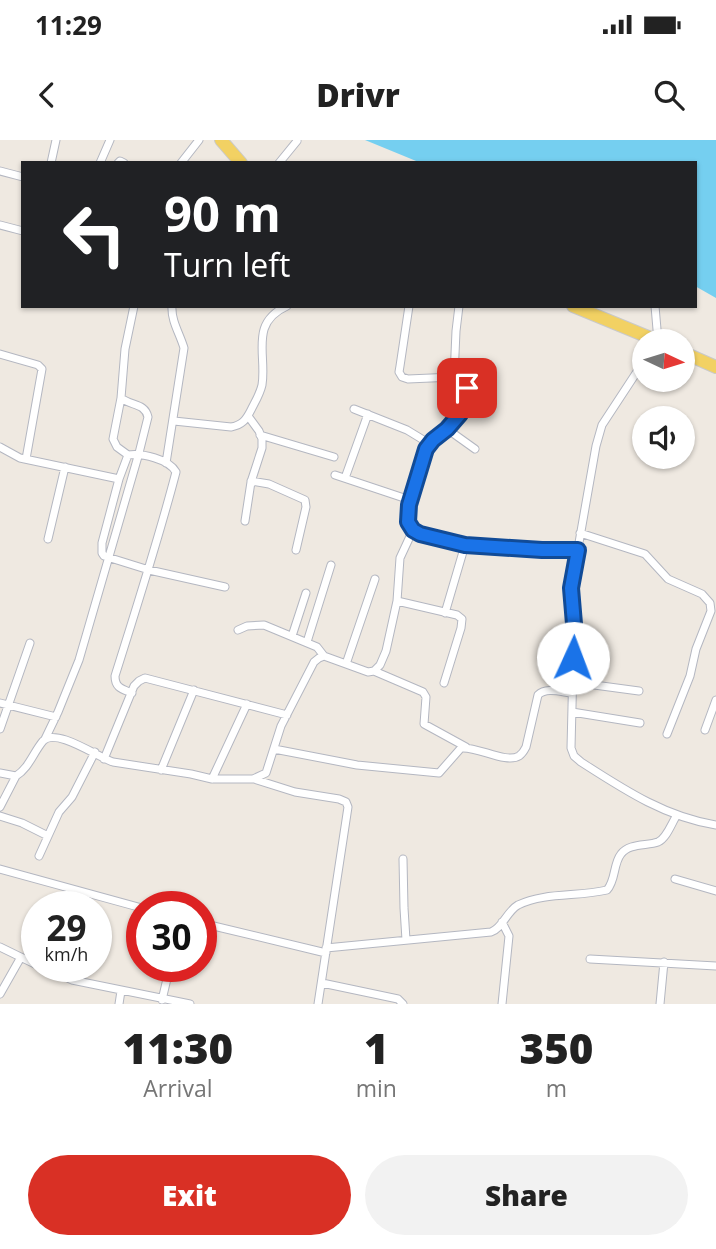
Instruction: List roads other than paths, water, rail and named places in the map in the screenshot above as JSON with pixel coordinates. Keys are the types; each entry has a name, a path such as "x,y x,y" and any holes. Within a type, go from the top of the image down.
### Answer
{"main road":[{"path":"221,140 239,161"},
{"path":"578,308 632,330"},
{"path":"695,358 716,367"}],"street":[{"path":"51,161 56,140"},
{"path":"101,161 110,140"},
{"path":"183,161 199,140"},
{"path":"281,161 297,141"},
{"path":"0,171 21,176"},
{"path":"0,225 21,230"},
{"path":"132,693 118,687 115,676 149,570 176,472 175,468 166,463 139,453 128,455 117,447 113,439 121,398 125,349 134,308"},
{"path":"166,463 184,348 172,317 172,308"},
{"path":"174,421 231,427 240,425 260,393 263,333 270,320 284,308"},
{"path":"409,308 399,372 402,377 454,377 466,384 467,388 460,414 426,449 410,500 408,522 413,530 465,545 578,550"},
{"path":"454,377 458,308"},
{"path":"655,308 657,329"},
{"path":"0,354 42,369 26,459"},
{"path":"632,379 602,425 571,588 574,624 572,748 574,756 580,762 636,797 698,822 716,825"},
{"path":"0,807 16,776 33,758 45,738 79,660 148,417 141,406 121,398"},
{"path":"354,410 407,430 430,444"},
{"path":"345,478 368,414"},
{"path":"245,521 251,481 262,449 262,439 248,416"},
{"path":"447,429 475,449"},
{"path":"260,435 334,457"},
{"path":"0,447 26,459 120,479"},
{"path":"128,455 102,543 104,556 149,570 225,587"},
{"path":"48,539 65,467"},
{"path":"335,475 410,500"},
{"path":"251,481 269,484 305,500 306,507 296,550"},
{"path":"374,671 386,651 397,601 400,558 413,530"},
{"path":"580,533 645,554 668,579 706,598 710,603 711,611 696,649 690,677 667,733"},
{"path":"445,613 465,545"},
{"path":"307,642 331,565"},
{"path":"346,664 375,579"},
{"path":"292,636 306,593"},
{"path":"397,601 457,615 462,619 444,684"},
{"path":"238,630 256,624 264,625 317,647 324,656"},
{"path":"705,624 716,629"},
{"path":"0,729 30,643"},
{"path":"253,779 266,773 281,726 318,657 324,656 368,672 374,671 423,692 426,697 424,724 466,747 509,758 522,755 526,747 538,695 546,691 572,693"},
{"path":"104,759 132,693 139,681 145,678 287,715"},
{"path":"572,682 639,691"},
{"path":"161,770 194,690"},
{"path":"705,730 716,700"},
{"path":"0,703 56,717"},
{"path":"212,779 247,704"},
{"path":"572,712 640,723"},
{"path":"45,738 51,736 74,743 114,762 212,779 253,779 295,792 346,802 348,807 318,1004"},
{"path":"274,749 357,765 434,774 443,770 461,748 466,747"},
{"path":"39,856 59,812 72,797 95,752"},
{"path":"0,773 16,776"},
{"path":"217,926 326,950 491,932 496,930 513,909 528,902 607,890 621,853 627,849 658,842 677,814"},
{"path":"0,816 48,836"},
{"path":"402,859 406,940"},
{"path":"0,869 126,904"},
{"path":"675,878 716,891"},
{"path":"502,922 509,936 502,1004"},
{"path":"0,947 20,957 0,994"},
{"path":"590,959 716,966"},
{"path":"660,1004 664,962"},
{"path":"77,982 190,1004"},
{"path":"162,1000 166,982"},
{"path":"321,984 398,999 404,1004"},
{"path":"119,1004 121,991"}],"water":[{"path":"365,140 716,140 716,298 697,287 697,161 416,161"}]}
